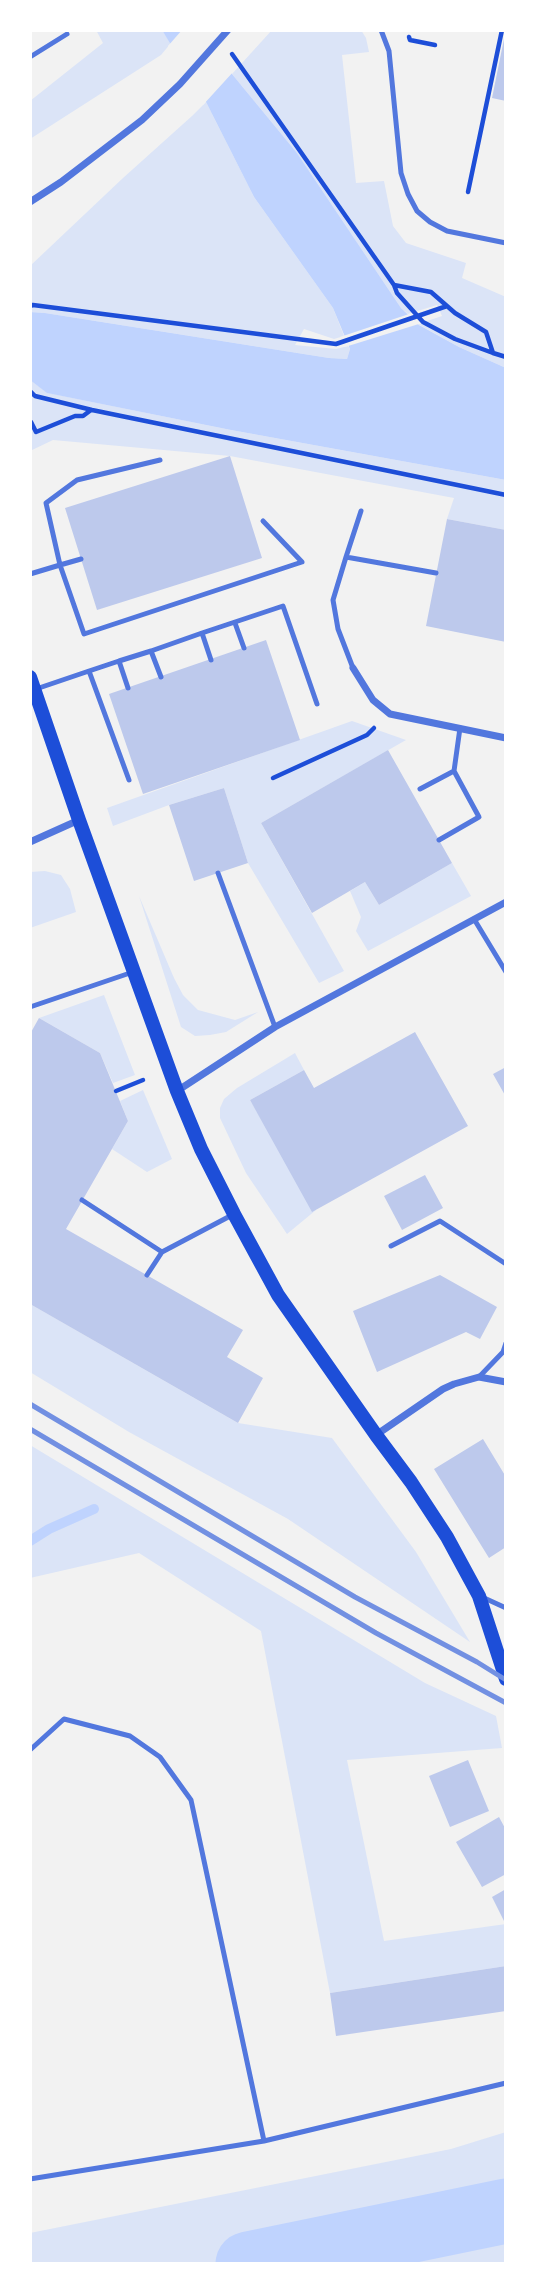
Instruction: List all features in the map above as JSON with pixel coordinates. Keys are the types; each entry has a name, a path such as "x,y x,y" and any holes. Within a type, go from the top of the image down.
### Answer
{"main road":[{"path":"32,683 177,1091 201,1149 278,1295 447,1537 479,1596 506,1679"}],"street":[{"path":"30,202 132,128 180,84 228,30"},
{"path":"354,668 373,699 390,713 506,738"},
{"path":"30,842 79,820"},
{"path":"177,1091 275,1027 506,902"},
{"path":"376,1435 443,1389 479,1377 506,1382"}],"lane":[{"path":"381,30 389,51 401,173 417,211 447,231 506,243"},
{"path":"30,57 67,34"},
{"path":"160,460 77,480 46,503 61,565 84,634 302,562 263,522"},
{"path":"354,668 338,629 333,600 361,511"},
{"path":"346,557 436,573"},
{"path":"30,574 81,559"},
{"path":"32,683 89,671 283,606 317,704"},
{"path":"235,623 244,648"},
{"path":"202,634 211,660"},
{"path":"151,651 160,677"},
{"path":"119,661 128,688"},
{"path":"89,671 129,780"},
{"path":"439,840 479,817 454,771 460,728"},
{"path":"420,789 454,771"},
{"path":"218,873 275,1027"},
{"path":"474,919 506,972"},
{"path":"30,1007 135,971"},
{"path":"82,1200 162,1252"},
{"path":"147,1275 162,1252 234,1214"},
{"path":"391,1246 440,1221 506,1264"},
{"path":"479,1377 503,1352 506,1343"},
{"path":"479,1596 506,1608"},
{"path":"30,1750 64,1719 130,1736 160,1757 191,1800 264,2141"},
{"path":"30,2179 264,2141 506,2082"}],"path":[{"path":"407,30 410,40 435,45"},
{"path":"468,192 502,30"},
{"path":"232,52 397,293 423,322 455,339 506,357"},
{"path":"394,285 431,292 455,313 486,332 493,353"},
{"path":"30,306 336,344 447,306"},
{"path":"30,391 35,396 92,410 506,495"},
{"path":"30,422 36,432 75,416 83,416 92,410"},
{"path":"273,778 367,735 390,713"},
{"path":"116,1091 144,1080"}],"shaded area":[{"path":"96,30 162,30 171,43 161,55 30,139 30,101 103,43"},
{"path":"272,30 361,30 369,52 342,55 356,183 384,181 393,226 406,243 466,263 462,278 506,297 506,368 459,347 418,324 442,316 437,305 408,314 401,308 297,153 232,74"},
{"path":"206,102 254,197 333,308 344,336 334,339 304,329 295,345 336,349 348,346 350,349 347,359 30,312 30,266"},
{"path":"30,380 48,393 231,430 506,480 506,530 447,519 454,498 230,456 53,440 30,451"},
{"path":"352,721 406,740 261,823 344,971 319,983 248,863 224,788 113,826 107,808"},
{"path":"452,863 471,896 368,951 356,931 361,917 350,891 365,882 379,905"},
{"path":"45,871 61,875 70,889 76,912 30,928 30,872"},
{"path":"139,896 174,978 183,995 198,1010 235,1020 258,1012 226,1032 195,1036 181,1027"},
{"path":"104,995 135,1075 113,1083 100,1053 39,1018"},
{"path":"295,1053 304,1070 250,1100 316,1210 287,1234 246,1173 220,1118 220,1108 224,1099 237,1088"},
{"path":"143,1090 172,1159 147,1172 112,1149 128,1121 120,1101"},
{"path":"30,1304 238,1423 332,1438 416,1552 470,1642 288,1519 129,1432 30,1372"},
{"path":"30,1445 425,1683 496,1716 502,1748 347,1760 384,1941 506,1924 506,1966 330,1993 261,1631 139,1553 30,1578"},
{"path":"506,2132 506,2264 30,2264 30,2233 451,2149"}],"water":[{"path":"162,30 205,30 232,74 297,153 401,308 419,325 506,368 506,480 47,393 30,380 30,312 347,359 350,349 333,308 254,197 206,102"}],"pier":[{"path":"182,30 209,30 234,71 203,105 168,46"},
{"path":"412,313 422,323 345,347 340,337"}],"building":[{"path":"506,35 506,101 492,98"},
{"path":"230,456 262,558 97,610 65,508"},
{"path":"447,519 506,530 506,642 426,626"},
{"path":"266,640 300,740 143,794 109,694"},
{"path":"388,750 452,863 379,905 365,882 312,913 261,823"},
{"path":"224,788 248,863 194,881 169,805"},
{"path":"39,1018 100,1053 128,1121 66,1229 243,1330 227,1357 263,1378 238,1423 30,1304 30,1034"},
{"path":"415,1032 468,1126 312,1212 250,1100 304,1070 314,1088"},
{"path":"506,1067 506,1097 493,1074"},
{"path":"425,1175 443,1208 402,1230 384,1196"},
{"path":"440,1275 497,1307 480,1339 466,1332 377,1372 353,1311"},
{"path":"483,1439 506,1477 506,1547 489,1558 434,1469"},
{"path":"468,1760 489,1811 450,1827 429,1776"},
{"path":"499,1817 506,1830 506,1874 482,1887 456,1842"},
{"path":"506,1889 506,1920 504,1921 492,1897"},
{"path":"506,1966 506,2011 336,2036 330,1993"}],"waterway":[{"path":"30,1541 49,1529 94,1509"},
{"path":"248,2264 506,2211"}],"railway":[{"path":"30,1404 355,1597 506,1680"},
{"path":"30,1429 376,1633 506,1703"}]}
